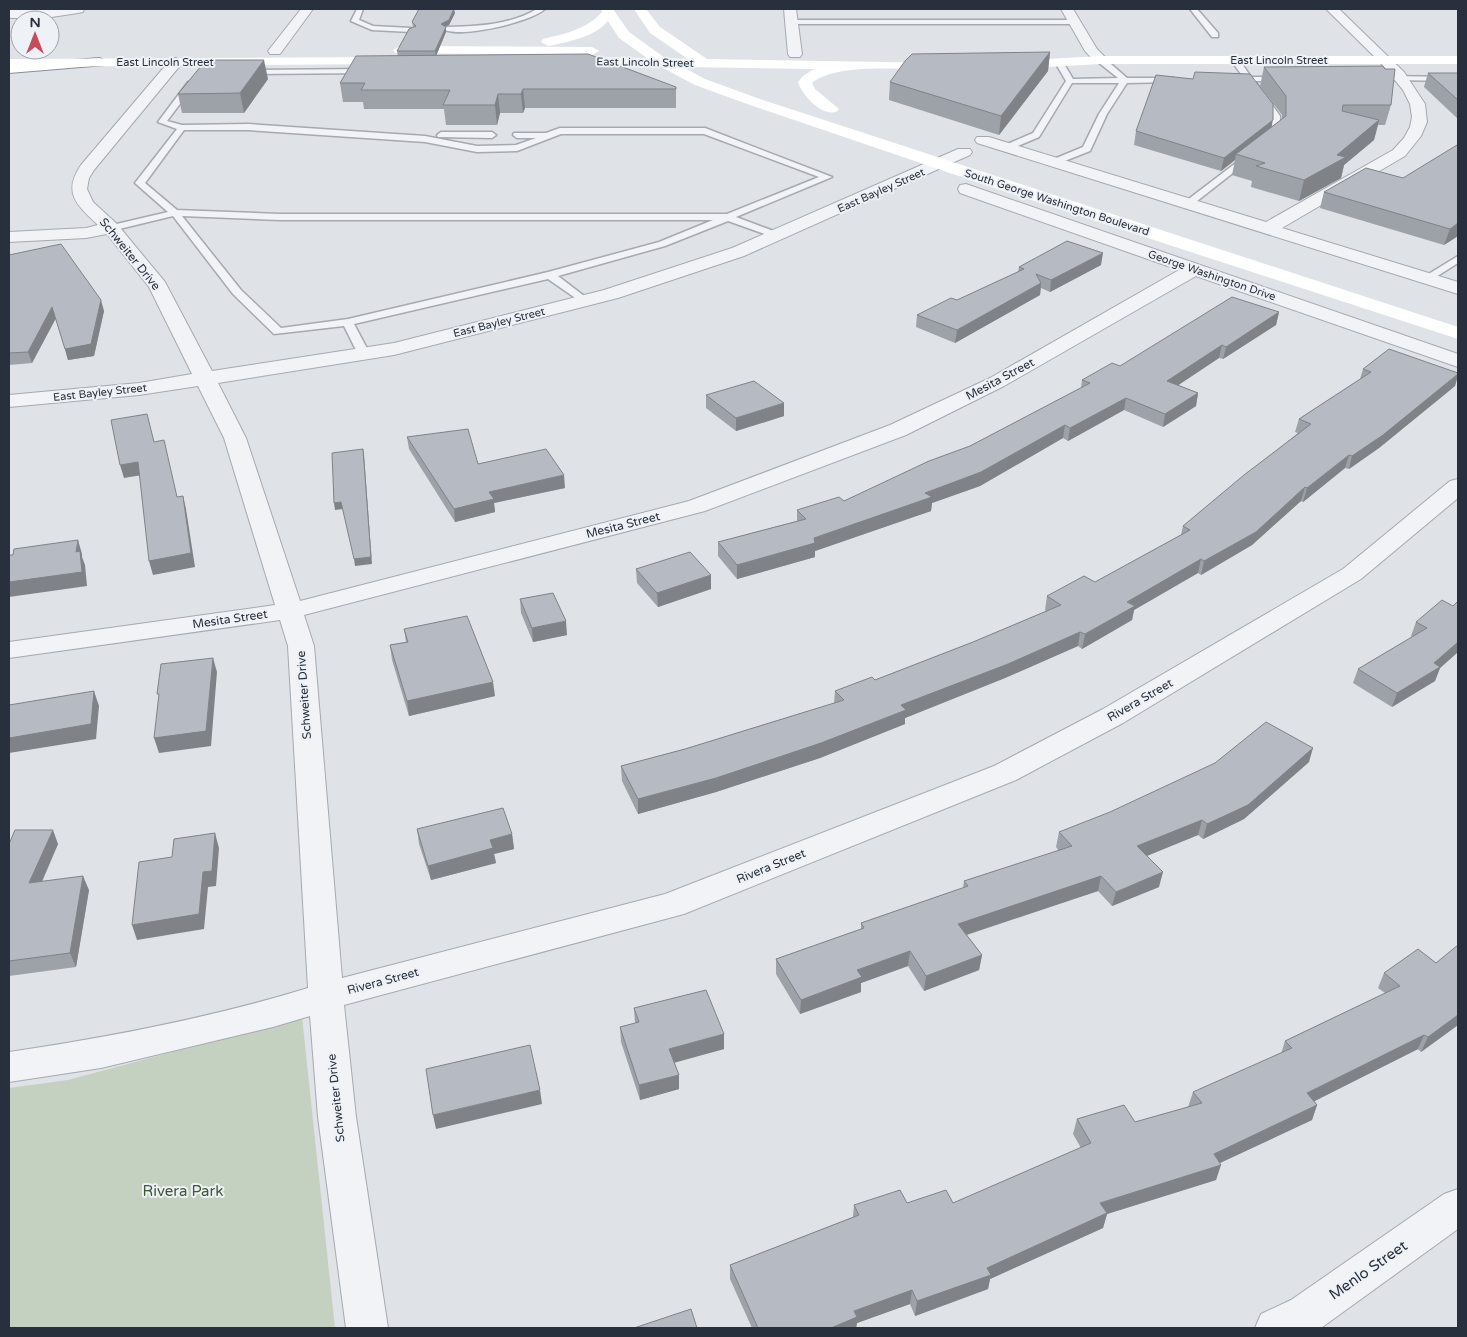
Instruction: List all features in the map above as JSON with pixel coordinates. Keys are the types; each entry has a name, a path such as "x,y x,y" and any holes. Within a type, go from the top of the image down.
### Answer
{"main road":[{"path":"640,9 655,30 686,53 702,63 736,78"},
{"path":"480,50 564,39 598,25 607,11"},
{"name":"South George Washington Boulevard","path":"607,11 624,36 660,62 700,82 940,164 1458,333"},
{"name":"East Lincoln Street","path":"60,53 480,50 943,54"},
{"name":"East Lincoln Street","path":"1101,60 1062,56 998,60 1060,64 1101,60 1458,60"},
{"path":"9,70 100,62"},
{"name":"East Lincoln Street","path":"9,63 660,62 853,66 954,65"},
{"path":"831,109 808,91 805,82 811,76 822,71 853,66"},
{"path":"798,98 848,115"},
{"name":"South George Washington Boulevard","path":"947,146 982,158"}],"street":[{"path":"9,14 46,14 77,9"},
{"path":"275,51 307,9"},
{"path":"1067,9 1092,51 1101,60"},
{"path":"1269,228 1399,153 1408,145 1421,120 1420,108 1416,98 1401,78 1332,9"},
{"path":"791,15 795,54"},
{"name":"Schweiter Drive","path":"176,62 81,178 79,189 86,204 111,228 158,286 235,438 301,646 326,997 337,1117 367,1328"},
{"path":"983,140 1057,161 1458,288"},
{"name":"East Bayley Street","path":"9,401 139,389 394,349 611,294 729,255 964,152"},
{"name":"George Washington Drive","path":"966,189 1458,361"},
{"path":"9,237 86,233 111,228"},
{"name":"Mesita Street","path":"9,650 290,611 697,506 898,430 997,382 1194,269"},
{"name":"Rivera Street","path":"9,1068 110,1051 273,1012 375,982 672,906 1005,773 1113,716 1352,574 1458,486"},
{"name":"Menlo Street","path":"1276,1328 1306,1314 1458,1207"}],"lane":[{"path":"360,9 355,21 364,26 411,30"},
{"path":"447,30 522,19 542,9"},
{"path":"1193,9 1215,35"},
{"path":"791,15 1075,22"},
{"path":"1101,60 1125,80"},
{"path":"1235,60 1276,116 1274,123 1276,135 1261,147"},
{"path":"1060,64 1070,81"},
{"path":"240,72 378,71"},
{"path":"1382,78 1458,79"},
{"path":"182,128 140,183 176,213 237,292 278,332 348,322 550,275 662,244 827,177 705,131 560,131 517,148 477,149 425,139 380,135 248,127 182,128 162,122 195,79"},
{"path":"1220,79 1287,79"},
{"path":"1057,161 1087,149 1103,114 1125,80"},
{"path":"1070,81 1182,80"},
{"path":"1008,147 1036,135 1070,81"},
{"path":"380,135 492,135"},
{"path":"517,135 551,135"},
{"path":"1189,203 1253,153"},
{"path":"111,228 176,213 280,217 726,217 776,235"},
{"path":"1427,278 1458,259"},
{"path":"550,275 584,301"},
{"path":"348,322 364,354"}],"green space":[{"name":"Rivera Park","path":"302,1017 335,1328 9,1328 9,1088 68,1080"}],"building":[{"path":"419,9 454,9 449,20 441,24 446,27 435,51 397,51 409,29 416,26 412,22"},
{"path":"1050,52 1001,116 890,82 912,54"},
{"path":"588,54 676,87 676,89 523,89 521,94 498,94 495,105 443,105 450,90 361,90 365,83 340,83 356,56"},
{"path":"206,60 264,60 240,93 178,94"},
{"path":"1383,66 1385,69 1395,69 1391,105 1343,105 1342,111 1379,120 1337,155 1346,157 1304,180 1256,166 1265,163 1236,154 1286,116 1286,96 1264,67"},
{"path":"1195,72 1250,74 1273,104 1273,120 1224,158 1136,131 1156,75 1193,79"},
{"path":"1428,73 1458,73 1458,100"},
{"path":"1457,145 1458,223 1450,229 1324,192 1366,168 1403,178"},
{"path":"1067,241 1103,253 1051,280 1036,274 1041,283 957,330 917,315 951,298 957,300 1024,269 1019,267"},
{"path":"61,244 101,300 91,344 65,349 52,307 28,352 9,353 9,255"},
{"path":"1232,297 1279,312 1226,347 1222,345 1167,381 1198,393 1165,414 1126,398 1070,428 1065,425 981,472 925,493 932,497 814,538 815,543 737,565 718,542 806,519 797,510 839,497 844,501 929,461 970,446 1090,383 1082,380 1112,363 1120,366"},
{"path":"1389,349 1458,374 1383,435 1352,456 1349,455 1307,488 1305,487 1256,532 1204,561 1201,559 1127,602 1135,606 1085,634 1080,632 1008,664 901,705 906,710 821,743 716,778 638,799 621,766 685,749 844,700 835,691 872,677 875,680 1061,605 1047,596 1084,576 1095,582 1190,530 1183,526 1244,475 1311,424 1299,419 1371,372 1363,369"},
{"path":"754,381 784,403 736,418 706,395"},
{"path":"147,414 154,442 164,440 177,497 183,496 191,553 149,561 138,462 120,465 111,420"},
{"path":"468,429 478,464 546,449 564,475 489,492 494,499 454,509 407,437"},
{"path":"363,449 371,557 354,559 341,502 334,503 332,453"},
{"path":"78,540 76,552 80,551 82,572 9,582 9,555 13,555 14,549"},
{"path":"690,552 711,575 657,593 636,569"},
{"path":"553,593 566,621 532,628 520,599"},
{"path":"1442,600 1453,606 1458,601 1458,642 1434,663 1440,667 1397,693 1358,669 1427,628 1416,622"},
{"path":"467,616 493,682 407,701 390,645 408,642 404,629"},
{"path":"213,658 206,731 154,738 161,664"},
{"path":"94,691 91,724 9,738 9,705"},
{"path":"1266,722 1313,748 1248,805 1207,824 1202,820 1137,846 1163,872 1116,892 1101,876 958,924 982,955 926,976 910,951 857,970 862,977 801,1000 776,959 864,928 861,923 968,886 964,881 1072,846 1059,832 1110,812 1215,763"},
{"path":"503,808 512,834 490,840 493,848 428,866 417,829"},
{"path":"15,830 53,830 29,883 83,876 70,953 9,961 9,844"},
{"path":"215,833 212,871 203,872 199,914 132,925 139,862 172,857 174,839"},
{"path":"1458,945 1458,1015 1428,1037 1424,1035 1307,1093 1317,1105 1214,1154 1221,1165 1100,1203 1107,1213 987,1268 991,1275 917,1301 912,1290 854,1311 857,1317 831,1328 758,1328 730,1265 859,1215 854,1205 900,1190 907,1203 946,1190 953,1203 1091,1143 1077,1119 1124,1105 1135,1122 1202,1103 1193,1092 1292,1048 1285,1041 1400,986 1384,973 1418,949 1436,963"},
{"path":"706,990 724,1034 669,1049 679,1075 639,1085 620,1027 639,1022 634,1008"},
{"path":"530,1045 540,1090 433,1115 426,1069"},
{"path":"691,1309 697,1328 634,1328"}]}
